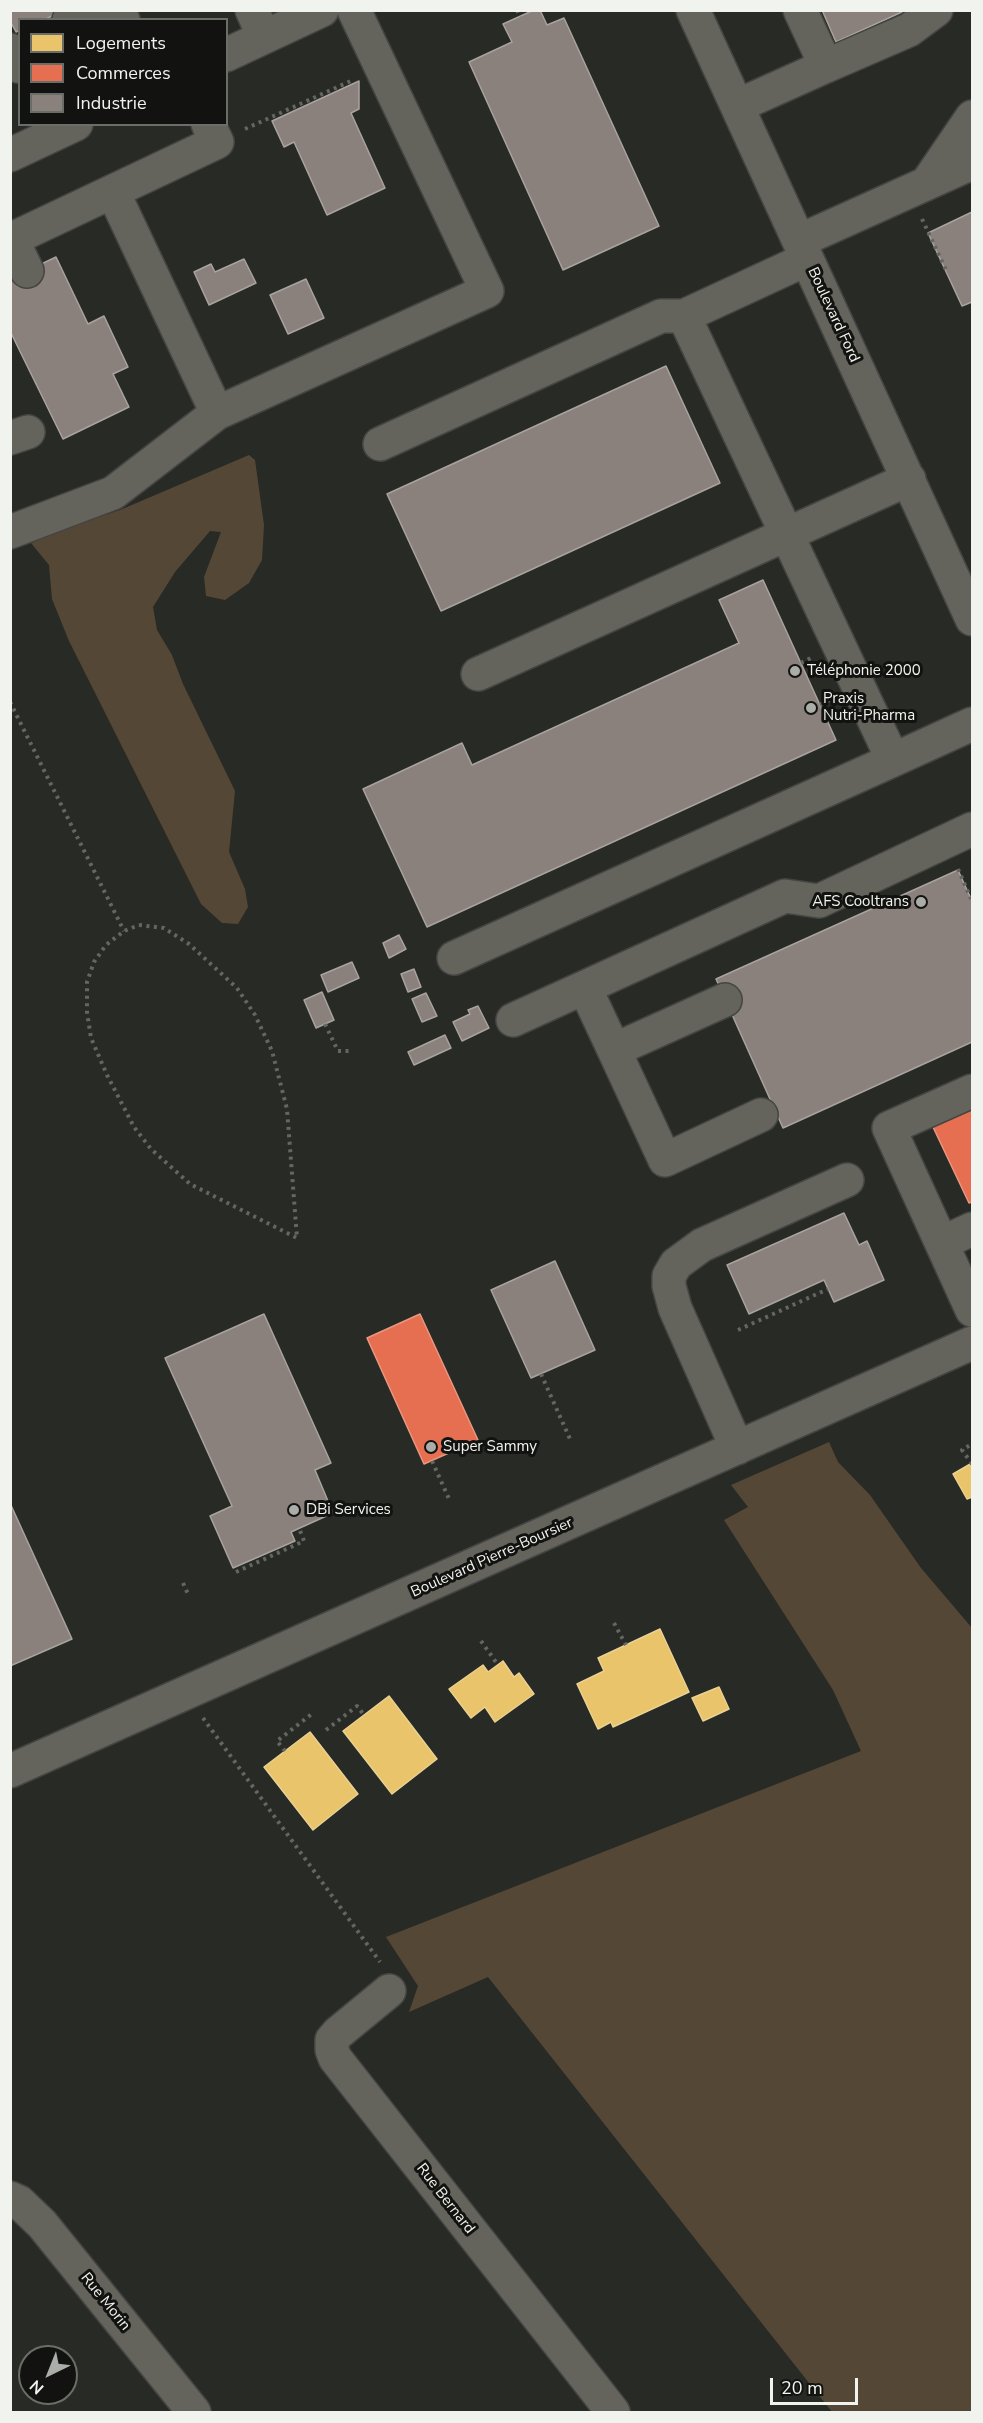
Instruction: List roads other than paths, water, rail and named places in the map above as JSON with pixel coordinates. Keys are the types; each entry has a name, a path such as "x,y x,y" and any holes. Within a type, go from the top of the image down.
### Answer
{"street":[{"path":"128,18 145,10"},
{"path":"228,53 258,24 322,10"},
{"path":"10,532 113,493 217,413 487,291 354,10"},
{"name":"Boulevard Ford","path":"693,10 971,614"},
{"path":"800,10 826,66"},
{"path":"737,106 909,30 923,22 936,10"},
{"path":"73,18 82,13 112,18"},
{"path":"927,183 972,117"},
{"path":"10,155 72,126"},
{"path":"27,271 11,239 112,192 212,133"},
{"path":"380,444 661,316 684,316 927,183 972,163"},
{"path":"112,192 217,413"},
{"path":"684,316 893,760"},
{"path":"478,674 909,479"},
{"path":"454,958 972,724"},
{"path":"513,1020 785,896 819,901 972,830"},
{"path":"585,988 664,1160 761,1115"},
{"path":"614,1050 725,1000"},
{"path":"972,1091 889,1128 972,1310"},
{"path":"736,1448 675,1308 669,1286 669,1276 676,1264 702,1245 848,1180"},
{"path":"942,1243 972,1229"},
{"name":"Boulevard Pierre-Boursier","path":"10,1771 972,1343"},
{"name":"Rue Bernard","path":"389,1991 332,2040 335,2058 613,2412"},
{"name":"Rue Morin","path":"10,2198 19,2202 42,2224 194,2412"}],"place":[{"name":"Téléphonie 2000","path":"795,671"},
{"name":"Praxis Nutri-Pharma","path":"811,708"},
{"name":"AFS Cooltrans","path":"921,902"},
{"name":"Super Sammy","path":"431,1447"},
{"name":"DBi Services","path":"294,1510"}]}
